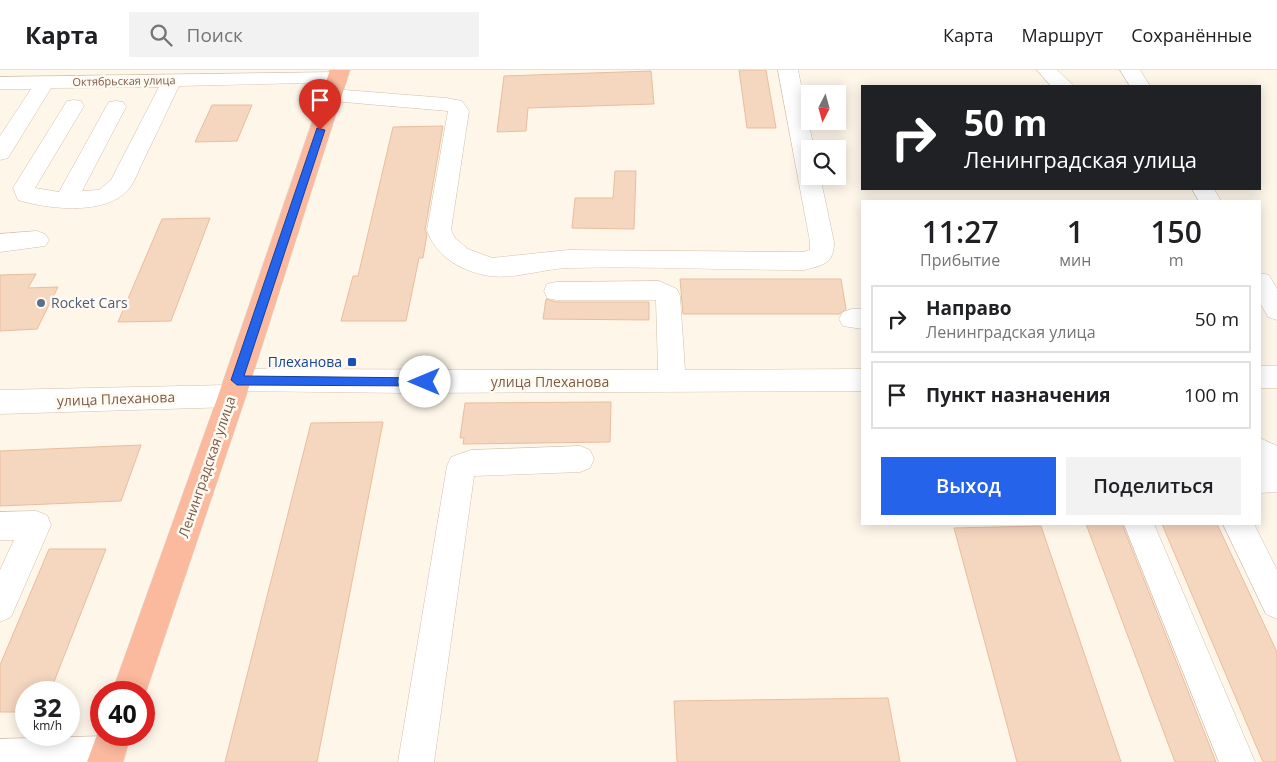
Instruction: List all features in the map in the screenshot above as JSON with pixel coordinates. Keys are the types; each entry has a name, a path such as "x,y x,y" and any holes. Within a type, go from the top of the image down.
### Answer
{"highway":[{"name":"Ленинградская улица","path":"133,681 337,81"}],"street":[{"name":"Октябрьская улица","path":"0,83 45,82 95,76 172,81 208,75 337,81 455,106 459,111 439,230 445,244 454,252 480,264 503,267 563,259 658,258 804,261 816,258 822,253 822,242 788,70"},
{"path":"1047,70 1056,81 1062,85"},
{"path":"1130,70 1138,85"},
{"path":"74,106 24,188 26,194 39,198 66,200 104,197 120,185 172,81"},
{"path":"0,153 45,82"},
{"path":"66,200 116,107"},
{"path":"0,243 37,240"},
{"path":"1261,284 1277,310"},
{"path":"556,291 659,290 665,293 668,296 672,381"},
{"path":"1261,377 1277,377"},
{"name":"улица Плеханова","path":"0,402 234,388 406,382 861,380"},
{"path":"1261,451 1277,462"},
{"path":"416,762 461,466 471,463 580,459"},
{"path":"1261,480 1277,479"},
{"path":"0,526 36,525 0,606"},
{"path":"1139,525 1237,762"},
{"path":"1238,525 1277,602"},
{"path":"0,757 109,750"}],"building":[{"path":"739,70 766,70 776,128 747,128"},
{"path":"651,71 654,104 528,108 526,131 497,132 504,76"},
{"path":"212,105 252,105 237,141 195,142"},
{"path":"443,126 425,230 427,234 423,258 419,258 406,321 341,321 353,276 358,276 393,127"},
{"path":"615,171 636,171 634,229 572,228 575,198 613,198"},
{"path":"210,218 171,321 118,322 162,219"},
{"path":"36,274 28,288 58,287 37,329 0,331 0,275"},
{"path":"680,279 841,279 846,309 840,314 683,314"},
{"path":"546,299 556,302 649,302 649,320 543,319"},
{"path":"611,402 610,442 463,444 464,438 460,438 465,403"},
{"path":"383,422 317,762 225,762 311,423"},
{"path":"141,445 121,501 0,506 0,451"},
{"path":"1086,525 1122,525 1216,762 1175,762"},
{"path":"1162,525 1217,525 1277,652 1277,762 1263,762"},
{"path":"1041,526 1121,762 1017,762 954,528"},
{"path":"49,549 106,549 54,681 15,681 15,712 0,712 0,665"},
{"path":"888,698 900,762 677,762 674,701"}],"place":[{"name":"Rocket Cars","path":"41,303"},
{"name":"Плеханова","path":"352,362"}],"route":[{"path":"320,130 237,380 425,382"}]}
